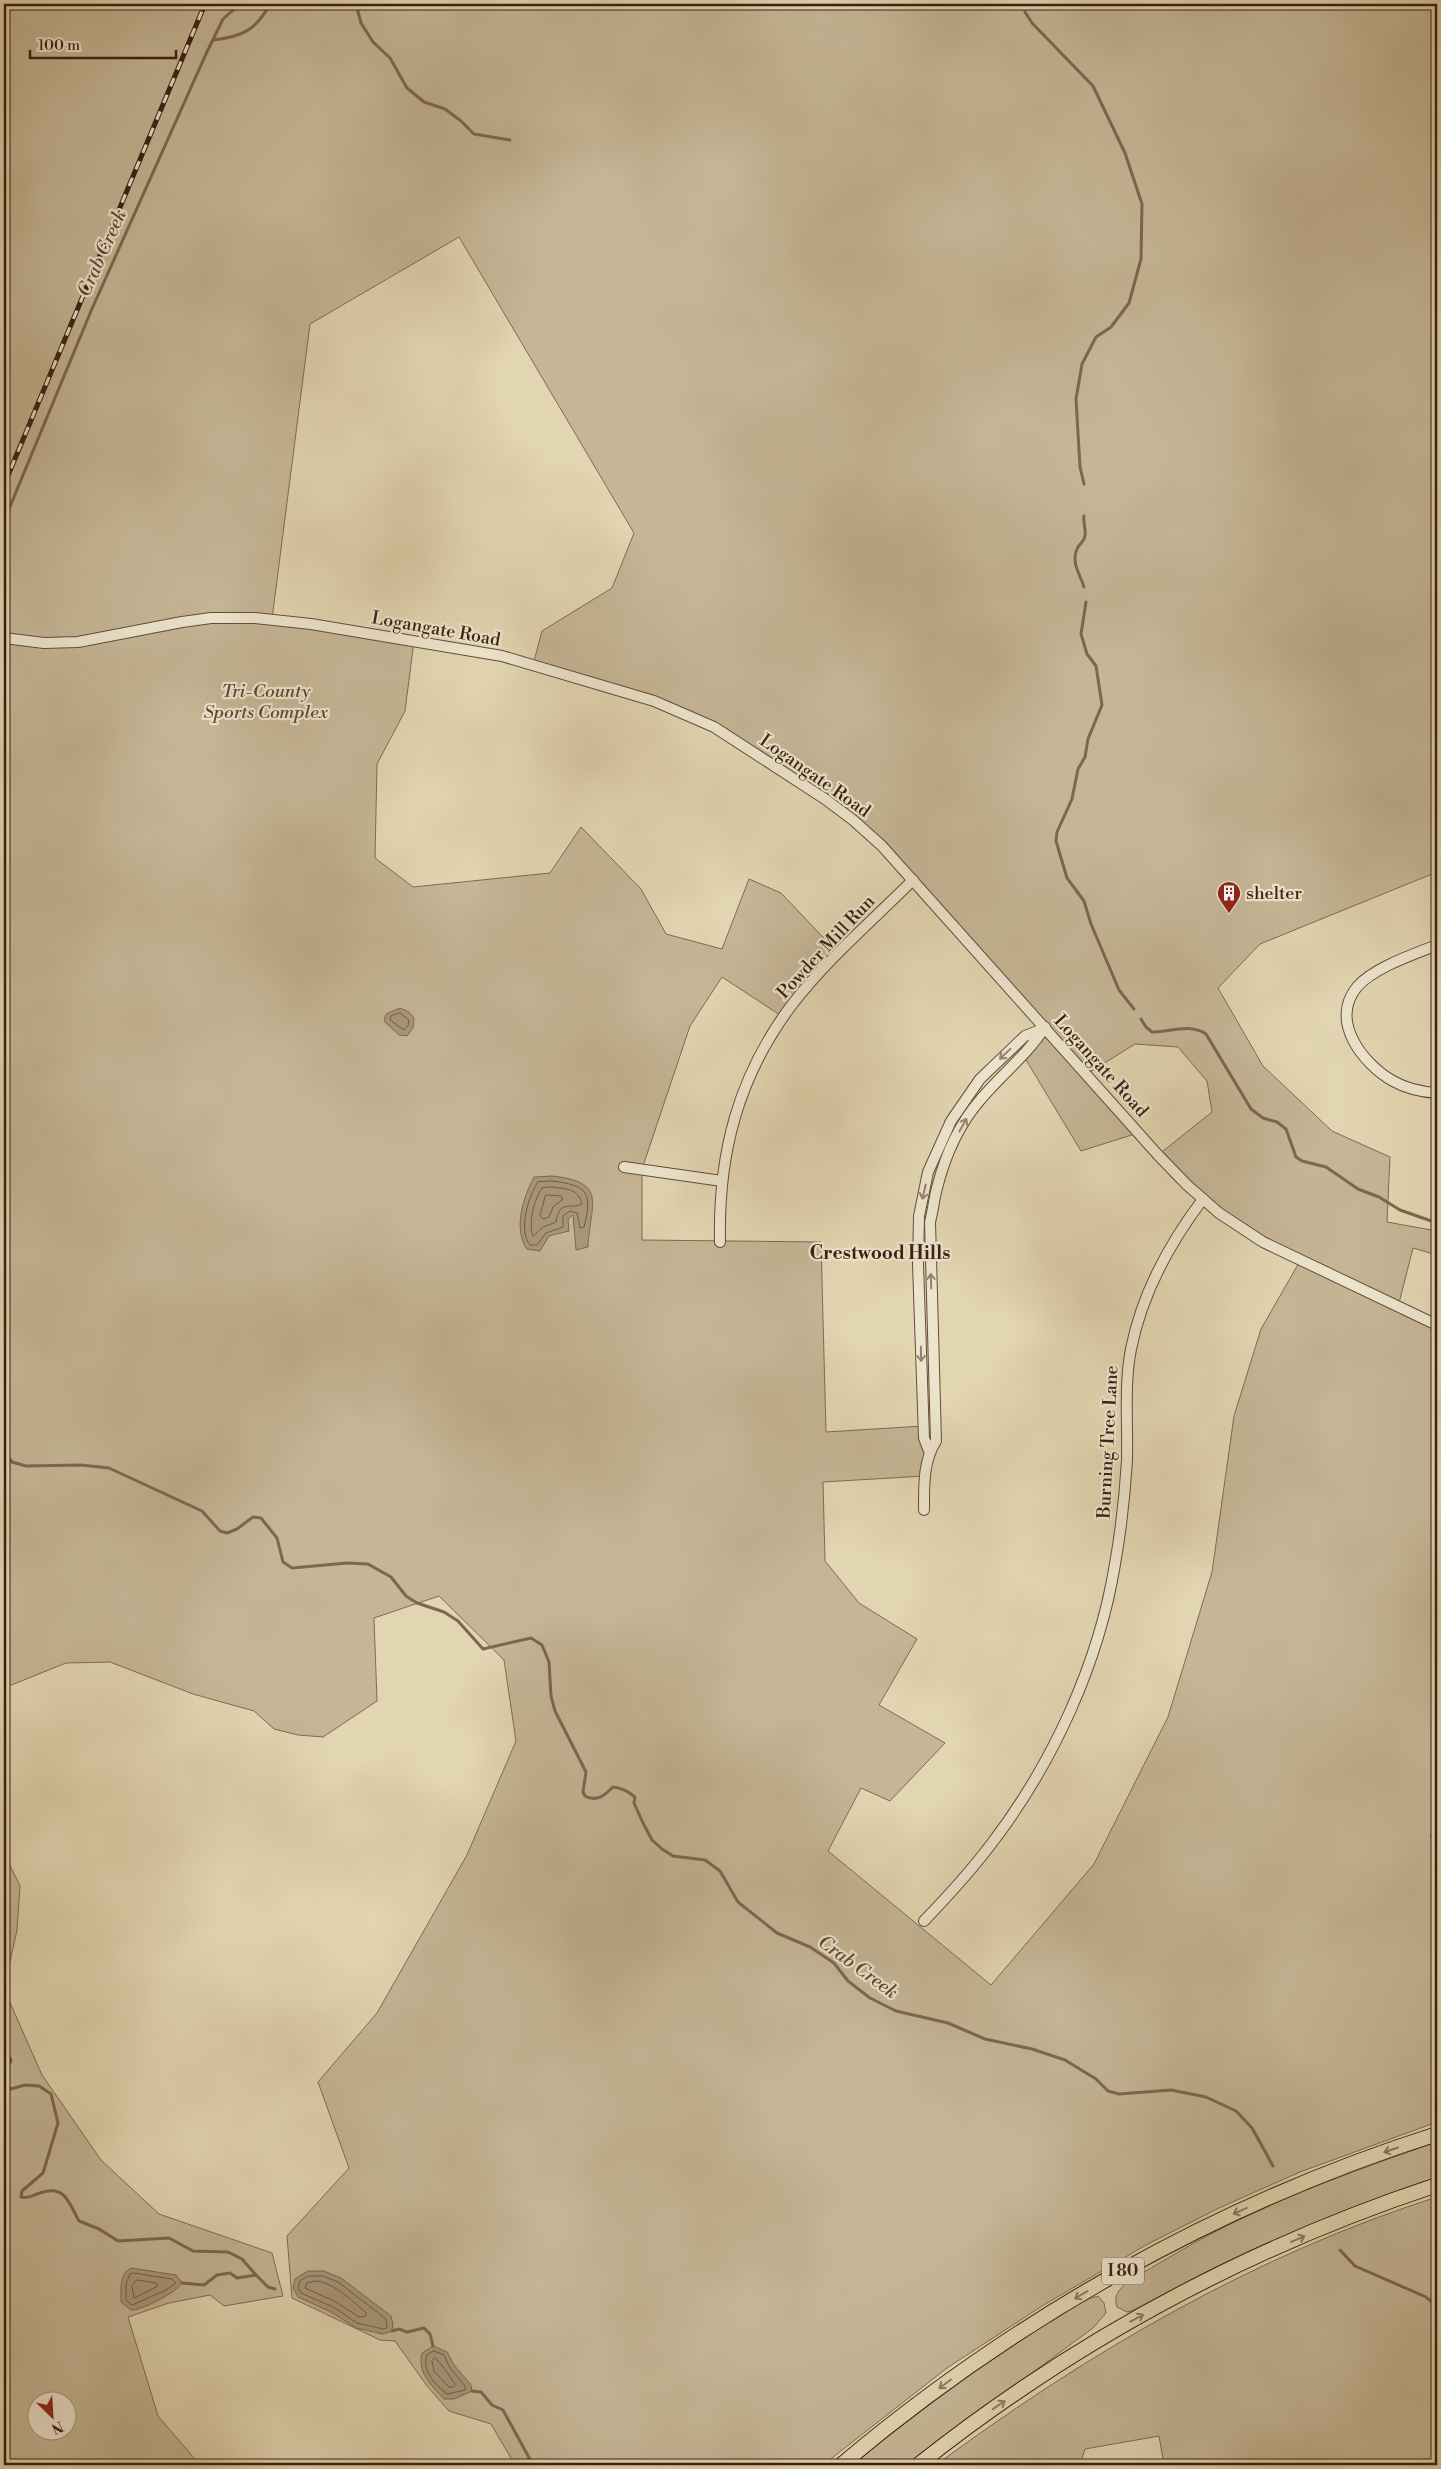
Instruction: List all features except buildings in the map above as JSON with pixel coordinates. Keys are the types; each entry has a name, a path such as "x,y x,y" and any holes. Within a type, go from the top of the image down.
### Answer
{"highway":[{"name":"I 80","path":"841,2465 958,2374 1052,2312 1102,2282 1233,2214 1347,2166 1437,2134"},
{"name":"I 80","path":"918,2465 984,2416 1073,2355 1114,2330 1258,2256 1335,2223 1437,2185"}],"street":[{"name":"Logangate Road","path":"4,638 37,642 78,642 211,618 255,618 311,624 502,656 567,673 654,701 714,727 853,820 882,846 1158,1155 1219,1213 1272,1247 1437,1325"},
{"name":"Powder Mill Run","path":"720,1242 724,1158 738,1104 754,1066 774,1031 813,980 913,880"},
{"path":"1437,945 1365,979 1350,999 1346,1018 1348,1029 1358,1048 1383,1075 1414,1090 1437,1093"},
{"path":"924,1510 924,1485 929,1451 923,1432 918,1264 925,1222 920,1208 928,1172 942,1137 964,1100 995,1064 1025,1036 1045,1027"},
{"path":"624,1167 722,1181"},
{"name":"Burning Tree Lane","path":"924,1921 962,1881 1010,1818 1056,1740 1082,1680 1100,1627 1115,1565 1126,1463 1128,1369 1136,1328 1146,1294 1161,1262 1203,1199"}],"green space":[{"name":"Tri-County Sports Complex","path":"4,4 1437,4 1437,872 1260,944 1218,988 1263,1066 1332,1131 1390,1157 1387,1222 1437,1231 1437,1255 1413,1248 1398,1307 1437,1325 1437,1829 1430,1835 1437,1850 1437,2122 1300,2172 1219,2208 1146,2245 1042,2306 947,2368 823,2465 515,2465 491,2424 449,2411 427,2386 395,2341 380,2340 292,2298 287,2236 349,2168 318,2082 377,2013 467,1855 516,1741 504,1660 439,1596 374,1618 377,1701 323,1737 298,1735 274,1729 254,1711 193,1694 110,1662 66,1663 4,1688","holes":["459,237 634,533 612,588 542,631 533,665 689,716 853,820 1045,1027 1023,1055 1081,1151 1138,1133 1087,1074 1135,1044 1178,1047 1207,1081 1212,1112 1158,1155 1219,1213 1300,1261 1261,1329 1234,1416 1212,1572 1168,1717 1094,1864 991,1985 828,1851 861,1788 890,1801 945,1743 879,1705 917,1639 859,1603 825,1561 823,1482 925,1476 929,1451 923,1426 826,1432 821,1242 642,1240 642,1169 690,1026 722,977 783,1017 839,954 781,893 749,879 722,949 666,934 641,889 581,827 550,873 413,887 375,858 377,764 405,711 414,641 272,619 310,324"]},
{"path":"4,1853 20,1886 17,1930 4,1989"},
{"path":"4,1989 42,2075 101,2160 159,2214 272,2253 283,2296 224,2306 210,2295 169,2303 128,2317 158,2416 200,2465 4,2465"},
{"path":"1437,2142 1437,2177 1320,2220 1245,2254 1134,2310 1127,2312 1117,2307 1116,2296 1127,2282 1213,2233 1304,2191"},
{"path":"1437,2197 1437,2465 1164,2465 1159,2436 1085,2449 1080,2465 936,2465 994,2423 1053,2384 1176,2310 1239,2277 1303,2247"},
{"path":"1098,2296 1104,2303 1106,2313 1093,2328 907,2465 852,2465 992,2359 1068,2310 1090,2298"}],"water":[{"path":"400,1008 409,1012 414,1018 413,1028 407,1036 399,1035 384,1021 386,1014"},
{"path":"552,1176 570,1179 582,1184 589,1190 593,1207 588,1247 576,1250 573,1215 568,1219 569,1231 549,1236 540,1251 527,1249 523,1241 520,1223 523,1204 534,1177"},
{"path":"131,2268 176,2275 182,2283 179,2287 158,2300 131,2310 121,2302 121,2283 124,2274"},
{"path":"308,2271 324,2271 341,2278 391,2316 392,2331 383,2334 356,2328 331,2312 298,2297 293,2288 295,2279"},
{"path":"433,2346 447,2352 454,2365 471,2385 472,2391 454,2399 444,2399 435,2389 424,2373 421,2360 422,2353"}],"waterway":[{"name":"Crab Creek","path":"4,521 91,311 206,54 223,19 240,4"},
{"path":"213,40 232,37 247,31 265,13 270,4"},
{"path":"356,4 361,23 373,42 390,58 407,88 424,102 445,109 474,134 510,140"},
{"path":"1025,12 1032,23 1093,86 1125,153 1142,204 1141,259 1129,303 1111,327 1096,337 1082,364 1076,399 1080,467 1084,484"},
{"path":"1084,516 1085,536 1075,554 1077,568 1084,587"},
{"path":"1086,602 1081,634 1087,654 1096,666 1102,705 1088,739 1085,757 1078,769 1072,799 1057,832 1056,841 1067,878 1084,901 1091,924 1119,990 1134,1009"},
{"path":"1141,1019 1152,1032 1193,1029 1206,1034 1251,1109 1263,1118 1277,1122 1286,1129 1296,1157 1302,1161 1326,1167 1358,1189 1379,1197 1400,1210 1437,1223"},
{"name":"Crab Creek","path":"4,1451 12,1462 26,1466 81,1465 109,1468 202,1511 220,1531 227,1533 237,1529 253,1517 261,1518 277,1538 283,1562 292,1568 347,1563 368,1564 391,1577 406,1596 417,1603 444,1612 458,1621 483,1649 531,1638 542,1645 549,1662 551,1696 555,1711 586,1772 583,1792 585,1796 597,1798 607,1793 613,1787 630,1793 635,1797 634,1803 652,1840 673,1856 705,1860 720,1871 738,1902 777,1933 810,1947 834,1963 848,1981 870,1998 896,2011 948,2023 985,2039 1032,2049 1065,2060 1096,2079 1108,2091 1119,2094 1171,2090 1206,2097 1236,2111 1252,2128 1273,2166"},
{"path":"4,2057 10,2058 11,2061 4,2073"},
{"path":"4,2083 11,2089 25,2085 39,2086 51,2094 58,2123 43,2173 22,2191 21,2197 56,2191 66,2197 79,2221 99,2229 118,2241 169,2238 193,2251 228,2252 242,2259 256,2275"},
{"name":"Crab Creek","path":"1340,2250 1355,2266 1426,2297 1437,2307"},
{"path":"182,2283 204,2285 217,2275 230,2273 237,2278 256,2275 268,2287 275,2289"},
{"path":"392,2331 399,2329 407,2332 424,2328 430,2334 433,2346"},
{"path":"472,2391 481,2392 492,2405 503,2410 533,2465"}],"railway":[{"path":"4,485 205,4"}],"place":[{"name":"shelter","path":"1229,914"}],"district":[{"name":"Crestwood Hills","path":"880,1253"}]}
